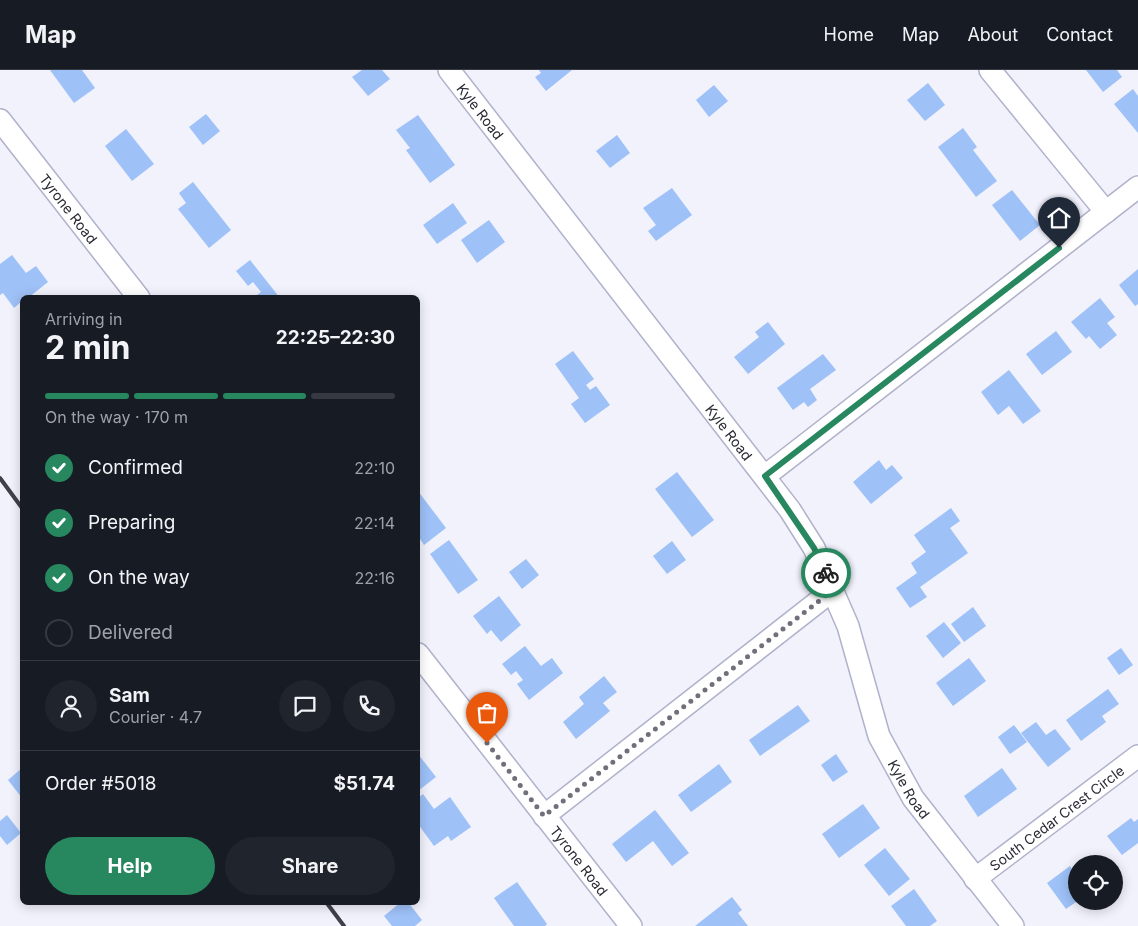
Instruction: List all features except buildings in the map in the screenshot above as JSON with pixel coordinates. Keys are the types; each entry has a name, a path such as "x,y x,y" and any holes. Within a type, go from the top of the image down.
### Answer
{"street":[{"name":"Kyle Road","path":"449,70 765,476 814,548 848,626 880,736 913,798 1013,926"},
{"path":"990,70 1106,212"},
{"name":"Tyrone Road","path":"0,120 137,295"},
{"path":"765,476 1138,188"},
{"path":"544,816 833,590"},
{"name":"Tyrone Road","path":"420,657 630,926"},
{"name":"South Cedar Crest Circle","path":"975,879 1138,756"}],"railway":[{"path":"0,478 20,505"},
{"path":"328,905 344,926"}],"way so far":[{"path":"487,743 544,816 833,590 826,573"}],"route":[{"path":"826,573 814,548 790,510 765,476 1059,248"}]}
